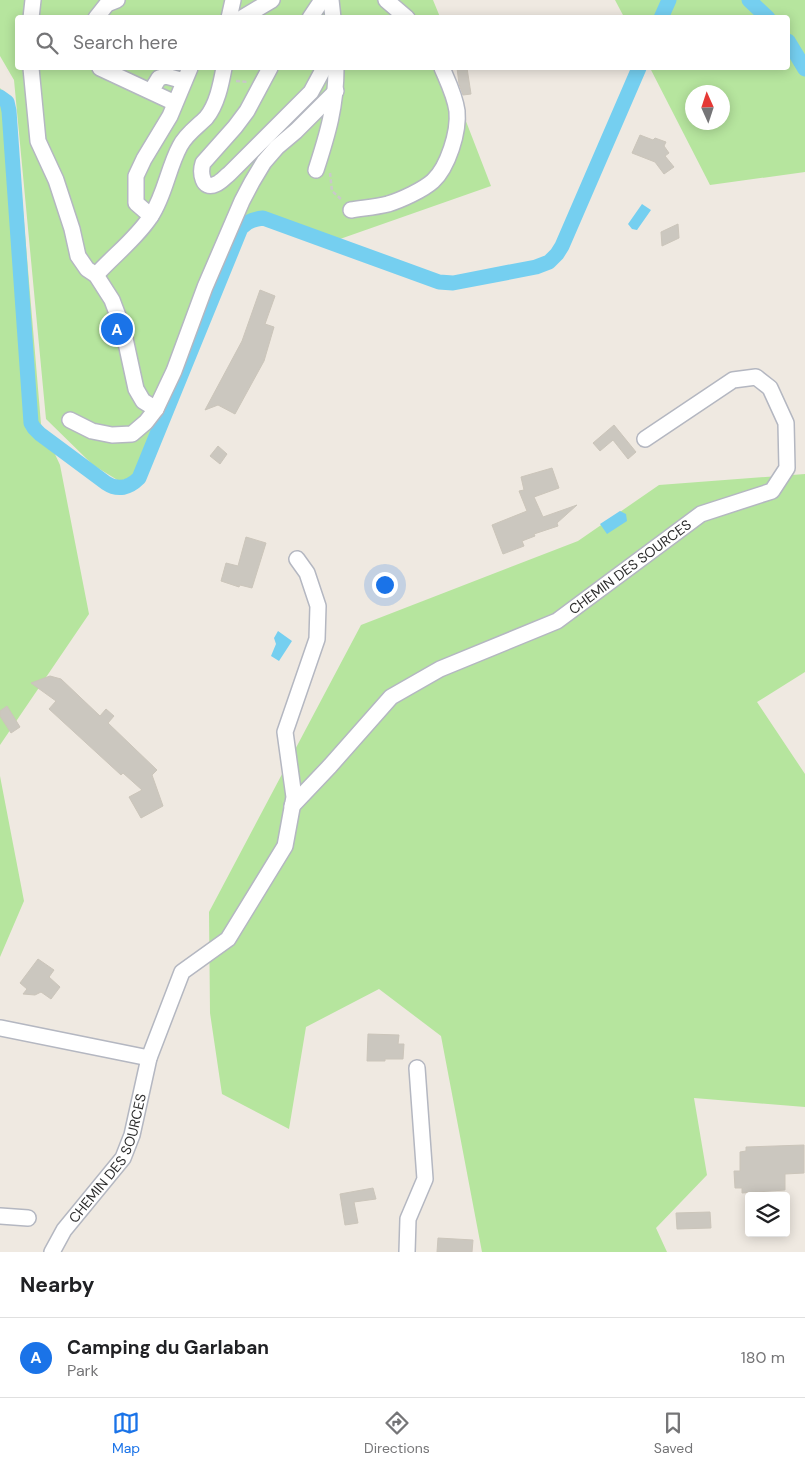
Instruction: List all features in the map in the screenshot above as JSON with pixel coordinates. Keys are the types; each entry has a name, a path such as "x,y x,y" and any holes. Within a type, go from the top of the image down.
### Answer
{"street":[{"path":"32,10 42,0"},
{"path":"98,15 107,4 117,0"},
{"path":"230,15 232,0"},
{"path":"247,15 272,0"},
{"path":"312,15 322,0"},
{"path":"331,0 332,15"},
{"path":"386,0 404,15"},
{"path":"31,70 38,141 56,180 72,229 78,256 87,269 96,275 112,300 123,329 136,390 143,401 156,409"},
{"path":"104,70 175,103"},
{"path":"96,275 132,241 152,216 165,189 171,165 181,144 207,116 216,99 223,70"},
{"path":"269,70 247,111 203,163 201,170 205,184 211,186 218,184 311,92 323,70"},
{"path":"318,164 332,119 336,91 336,70"},
{"path":"356,209 389,204 413,194 433,181 446,161 454,145 457,113 454,98 443,70"},
{"path":"151,91 159,78 187,74 170,116 136,176 136,203 152,216"},
{"path":"70,420 92,432 112,436 132,434 146,422 156,409 174,372 205,287 252,182 264,162 277,147 336,91"},
{"name":"CHEMIN DES SOURCES","path":"292,806 391,697 440,669 557,621 701,514 772,491 787,468 786,423 770,388 756,377 733,380 645,440"},
{"name":"CHEMIN DES SOURCES","path":"52,1252 64,1230 123,1158 132,1135 149,1058 182,972 228,939 285,846 294,797 285,732 317,639 318,606 307,573 298,559"},
{"path":"1,1028 149,1058"},
{"path":"407,1252 408,1219 425,1179 417,1068"},
{"path":"0,1216 28,1218"}],"path":[{"path":"318,164 328,166 332,179 332,191 340,200 352,202 356,209"}],"green space":[{"path":"0,0 433,0 439,15 15,15 15,70 451,70 457,98 491,186 340,239 264,214 255,214 239,221 146,453 134,477 119,481 93,465 46,419 14,80 0,56"},
{"path":"615,0 805,0 805,172 710,185 651,70 790,70 790,15 623,15"},
{"path":"0,88 14,103 41,424 60,465 89,614 0,745"},
{"path":"805,474 805,672 757,702 805,774 805,1107 694,1098 707,1175 656,1228 667,1252 482,1252 441,1036 379,989 306,1027 289,1129 222,1094 210,1013 209,912 361,625 578,541 659,485"},
{"path":"0,776 24,901 0,957"}],"water":[{"path":"642,204 651,210 637,230 632,229 628,224"},
{"path":"620,511 626,514 627,521 607,534 600,524"},
{"path":"278,631 292,641 279,661 271,656 276,644 274,638"}],"building":[{"path":"457,70 467,70 471,94 463,95"},
{"path":"640,135 666,142 664,146 669,153 665,156 674,167 664,174 655,162 632,153"},
{"path":"678,224 679,238 662,246 661,232"},
{"path":"260,290 275,296 265,324 274,327 264,361 235,414 218,405 205,410 242,341"},
{"path":"614,425 636,452 628,459 613,440 600,451 593,443"},
{"path":"218,446 227,454 220,464 210,456"},
{"path":"552,468 559,488 534,497 543,517 577,505 557,523 558,526 534,534 535,536 522,541 524,546 503,554 492,525 527,511 519,491 524,490 521,477"},
{"path":"246,537 266,543 252,588 240,585 239,587 221,581 226,563 238,566"},
{"path":"50,676 61,679 100,716 106,709 114,716 108,723 157,770 152,775 163,806 141,818 129,797 142,790 123,773 121,775 49,709 56,701 31,683"},
{"path":"7,706 20,727 11,733 0,716 0,711"},
{"path":"38,959 54,970 49,977 60,987 51,999 41,992 35,995 23,994 27,989 20,983"},
{"path":"368,1034 399,1035 398,1044 404,1044 403,1059 367,1061"},
{"path":"804,1145 804,1173 785,1174 785,1190 742,1193 742,1188 735,1188 734,1171 740,1171 740,1152 746,1151 746,1147"},
{"path":"373,1188 376,1199 354,1202 358,1223 345,1225 340,1194"},
{"path":"710,1212 711,1228 677,1229 676,1213"},
{"path":"438,1238 473,1240 472,1252 437,1252"}],"waterway":[{"path":"662,15 669,0"},
{"path":"749,0 765,15"},
{"path":"790,44 805,69"},
{"path":"0,97 7,102 9,111 31,423 40,434 106,483 119,488 127,486 139,478 241,228 254,220 263,218 439,282 453,283 536,267 549,262 562,246 638,70"}],"place":[{"name":"Camping du Garlaban","path":"117,329"}]}
